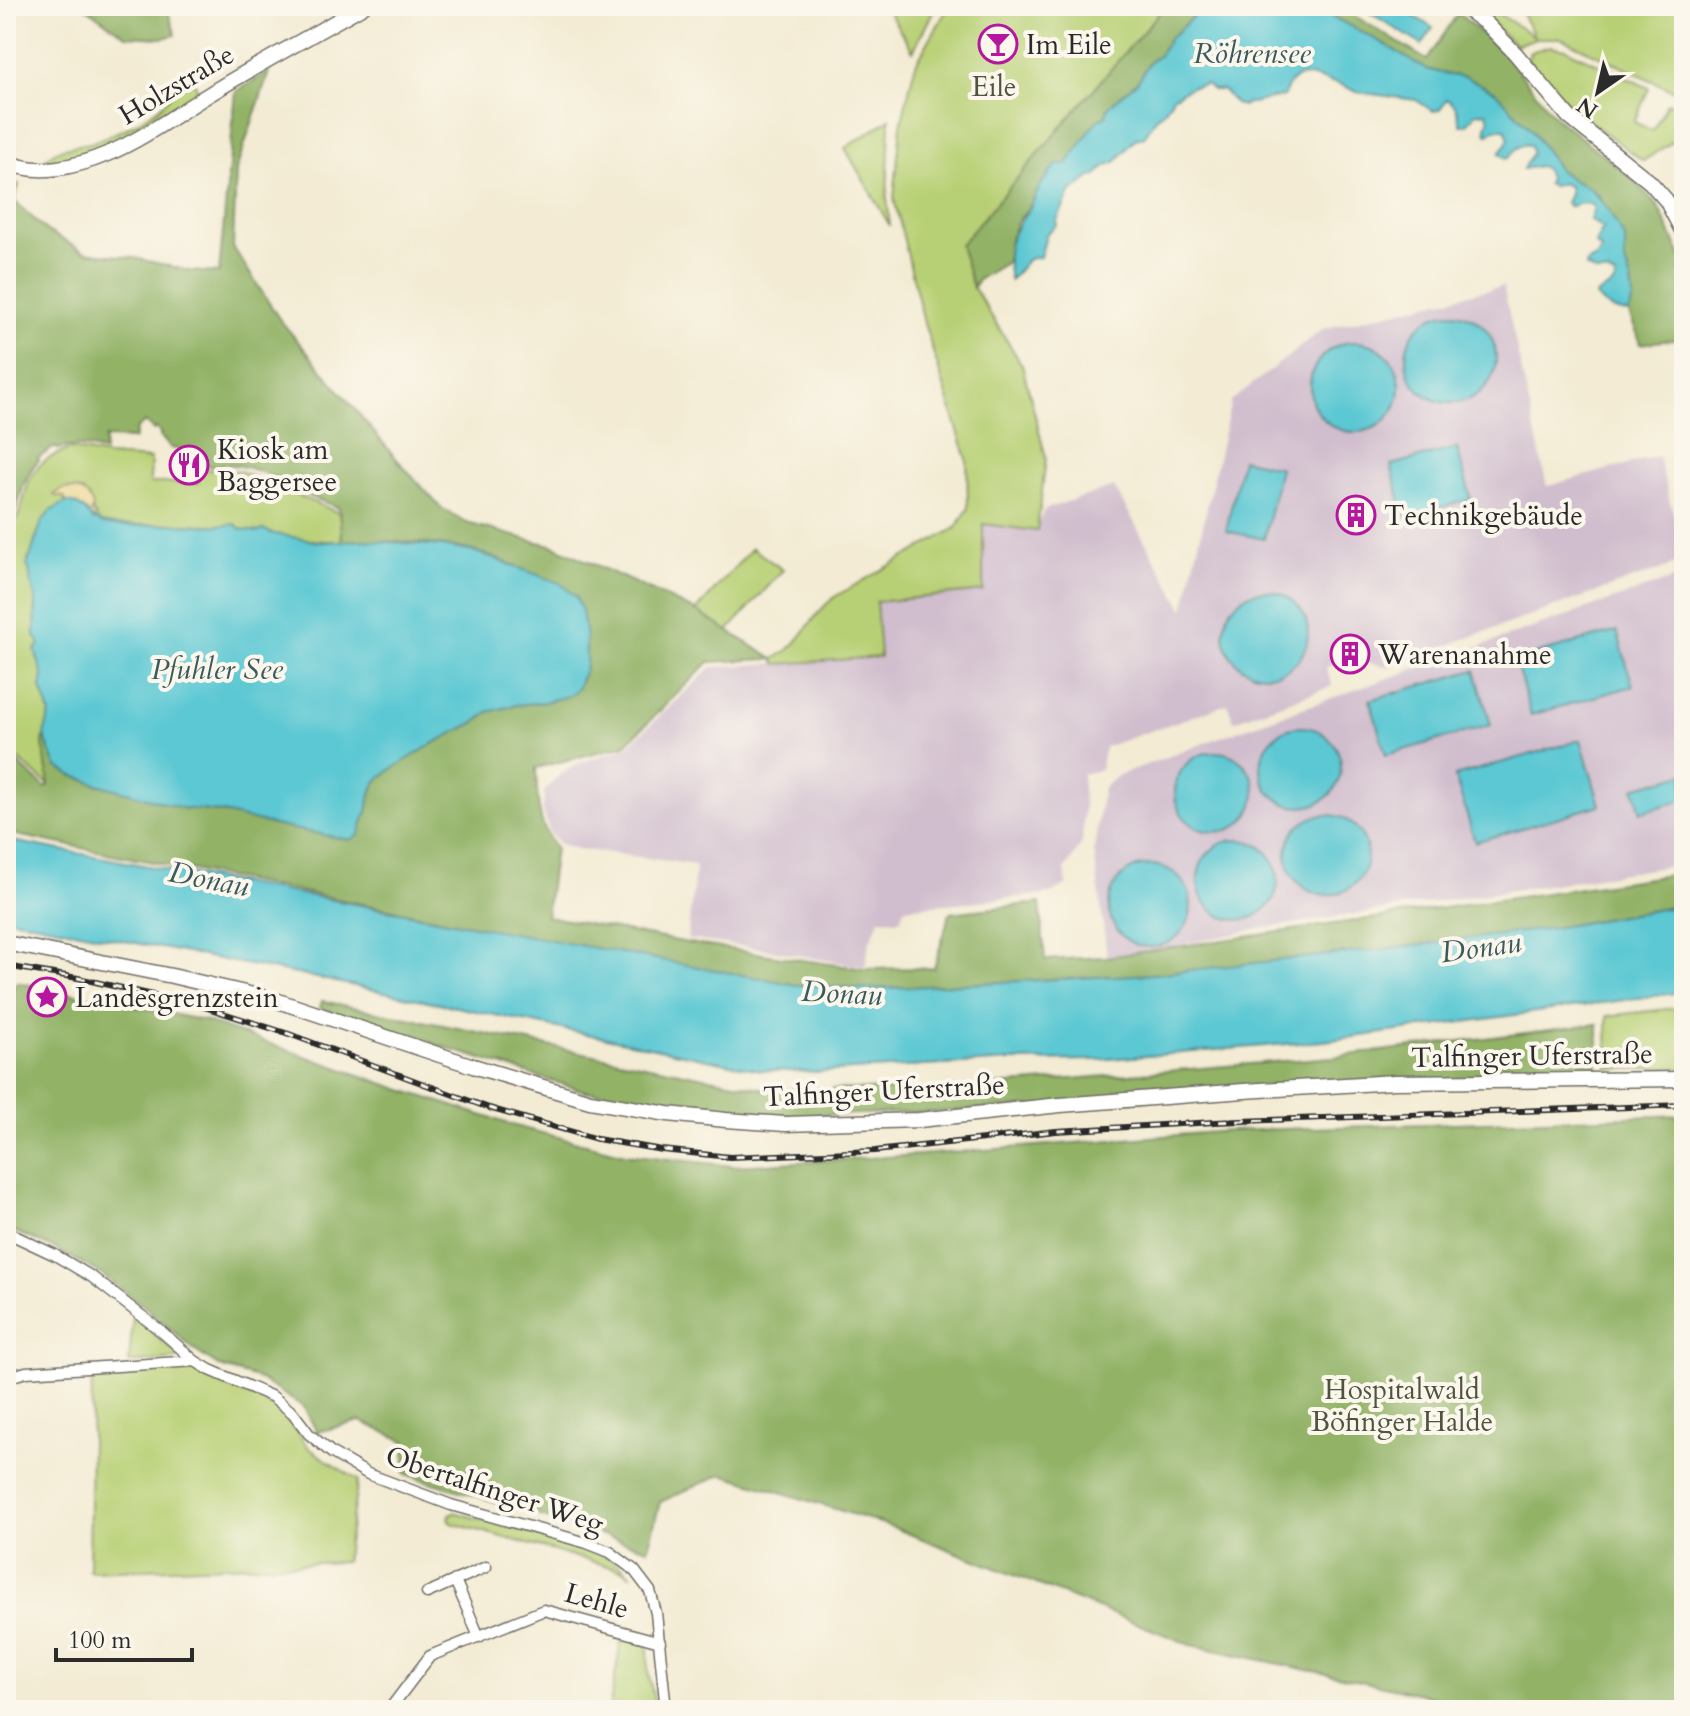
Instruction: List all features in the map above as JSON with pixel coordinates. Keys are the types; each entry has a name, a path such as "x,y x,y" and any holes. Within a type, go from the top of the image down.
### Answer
{"street":[{"name":"Holzstraße","path":"6,160 21,167 51,169 107,154 363,6"},
{"path":"1462,6 1487,24 1515,53 1569,117 1650,182 1666,200 1684,234"},
{"name":"Talfinger Uferstraße","path":"6,943 275,1000 590,1101 726,1120 785,1124 919,1120 1182,1096 1395,1082 1684,1079"},
{"name":"Obertalfinger Weg","path":"6,1232 92,1277 195,1361 273,1397 332,1453 368,1474 451,1505 610,1552 634,1570 650,1591 660,1642 666,1710"},
{"path":"6,1378 26,1372 195,1361"},
{"path":"427,1593 486,1567"},
{"path":"455,1580 479,1637"},
{"name":"Lehle","path":"389,1710 430,1656 544,1610 660,1642"}],"shaded area":[{"path":"1503,286 1547,486 1658,456 1684,561 1386,667 1354,659 1326,667 1332,686 1234,721 1227,704 1105,747 1100,770 1082,774 1082,843 1065,869 1067,885 1051,894 904,908 900,920 880,919 869,943 865,967 687,939 696,865 573,848 560,844 550,834 543,810 545,791 557,777 576,764 627,747 712,667 879,657 876,602 983,591 983,524 1036,530 1045,509 1114,487 1184,610 1231,401 1323,329"},
{"path":"1684,575 1684,864 1259,929 1145,952 1107,956 1094,850 1103,787 1119,775"}],"green space":[{"path":"83,6 166,6 176,35 162,38 126,36"},
{"path":"885,6 936,6 913,51"},
{"name":"Eile","path":"949,6 1163,6 960,245 974,288 1022,365 1046,458 1037,531 983,524 983,591 876,602 880,657 777,664 773,659 794,644 834,598 956,528 968,509 967,459 924,323 894,199 901,125 915,65"},
{"path":"1163,6 1204,6 1170,37 1138,81 1108,107 1106,116 1096,122 1066,165 1056,165 1017,222 1010,239 1007,262 979,279 973,288 960,245"},
{"path":"1304,6 1354,6 1355,16 1427,60 1458,13 1505,54 1554,116 1629,176 1658,206 1684,262 1684,338 1641,344 1629,313 1633,298 1625,263 1625,239 1598,195 1559,170 1532,131 1466,77 1426,69 1329,15"},
{"path":"1470,6 1486,6 1534,36 1518,6 1681,6 1684,90 1672,90 1561,38 1536,38 1516,45"},
{"path":"1550,46 1566,49 1649,88 1634,122 1653,131 1667,103 1684,104 1684,134 1643,161 1572,108 1528,60 1530,52"},
{"path":"269,72 236,170 233,247 280,320 394,456 440,507 467,523 552,545 696,611 773,659 709,662 625,745 536,768 541,820 555,848 546,916 688,943 863,969 934,968 950,913 1040,903 1045,960 1107,957 1684,873 1684,888 1681,889 1677,906 1553,928 1154,974 871,989 797,985 544,940 6,833 6,753 46,788 49,785 44,735 50,753 71,775 94,783 182,808 219,812 350,840 367,812 375,783 387,772 488,712 544,702 516,566 474,551 442,546 391,541 342,541 339,508 290,488 291,485 257,470 230,464 221,464 220,467 202,465 194,452 171,448 156,428 153,430 145,422 136,429 134,439 105,438 104,451 55,447 38,458 6,531 6,176 19,185 14,201 47,231 85,252 135,258 190,271 219,273 236,91"},
{"path":"186,77 193,80 197,95 131,137 70,162 43,164 58,150 93,142 141,121 158,109"},
{"path":"890,119 887,198 890,226 845,148"},
{"path":"71,449 151,459 150,483 198,483 200,469 240,471 339,513 342,541 291,538 240,529 237,525 104,523 94,521 96,516 92,514 83,491 56,496 64,497 66,502 45,520 28,559 36,599 35,637 39,640 39,646 35,650 44,676 41,688 50,713 43,743 49,785 6,747 6,537 21,510 32,475 52,456"},
{"path":"752,548 783,570 728,631 696,611"},
{"name":"Hospitalwald Böfinger Halde","path":"16,982 205,1021 522,1128 625,1154 733,1166 1229,1131 1684,1115 1684,1710 1496,1710 1191,1645 887,1525 722,1474 660,1502 648,1549 405,1474 405,1441 360,1421 317,1432 304,1407 257,1378 220,1367 197,1352 143,1305 97,1271 6,1228 6,1018"},
{"path":"322,1001 765,1089 939,1090 1333,1057 1598,1024 1598,1073 933,1112 787,1116 584,1091 320,1008"},
{"path":"1684,1007 1684,1068 1608,1069 1607,1016"},
{"path":"133,1316 178,1354 177,1359 129,1363"},
{"path":"193,1370 268,1403 289,1421 309,1448 358,1480 345,1562 89,1571 92,1374"},
{"path":"454,1512 586,1548 611,1559 632,1576 623,1570 451,1523 448,1518"},
{"path":"622,1636 648,1646 648,1672 656,1710 609,1710"}],"sand":[{"path":"63,489 86,494 93,506 91,513 95,514 95,519 78,506 66,502 64,497 54,495"}],"water":[{"name":"Röhrensee","path":"1204,6 1304,6 1329,15 1426,69 1466,77 1496,92 1532,131 1559,170 1590,188 1607,208 1625,239 1625,263 1633,298 1629,313 1610,309 1596,296 1611,286 1616,277 1586,267 1601,249 1595,244 1603,228 1590,220 1594,208 1586,203 1570,207 1566,203 1569,186 1547,184 1549,178 1546,170 1540,166 1523,169 1532,153 1530,145 1520,146 1508,158 1500,153 1509,139 1505,129 1495,129 1488,135 1487,112 1474,114 1467,125 1461,125 1456,108 1447,99 1439,110 1433,111 1416,100 1357,92 1309,76 1298,77 1289,84 1284,96 1243,106 1235,104 1223,90 1213,90 1206,84 1191,87 1173,97 1144,137 1135,139 1116,162 1105,166 1096,176 1070,193 1057,225 1047,233 1040,257 1028,259 1010,280 1010,242 1042,183 1056,165 1066,165 1096,122 1106,116 1108,107 1138,81 1170,37"},
{"path":"1373,6 1398,6 1433,28 1422,45 1369,12"},
{"path":"1451,313 1468,317 1483,326 1492,341 1496,358 1492,375 1483,390 1468,399 1451,403 1434,399 1419,390 1410,375 1406,358 1410,341 1419,326 1434,317"},
{"path":"1355,342 1372,346 1387,355 1396,370 1400,387 1396,404 1387,419 1372,428 1355,432 1338,428 1323,419 1314,404 1310,387 1314,370 1323,355 1338,346"},
{"path":"1457,448 1471,499 1405,517 1391,465"},
{"path":"1242,459 1280,468 1264,539 1226,531"},
{"name":"Pfuhler See","path":"66,502 79,506 94,521 109,525 235,524 240,529 262,530 321,542 363,540 476,552 560,583 576,597 582,611 586,637 586,667 577,689 568,696 488,712 387,772 375,783 359,835 350,840 219,812 182,808 94,783 56,766 44,735 50,713 41,688 43,676 35,650 39,646 35,637 36,599 27,566 42,521"},
{"path":"1266,591 1282,594 1301,610 1308,633 1305,649 1289,668 1266,675 1250,672 1231,656 1224,633 1227,617 1243,598"},
{"path":"1617,631 1633,686 1531,715 1515,660"},
{"path":"1475,670 1491,725 1386,755 1370,700"},
{"path":"1301,727 1316,730 1329,739 1338,752 1341,767 1338,782 1329,795 1316,804 1301,807 1286,804 1273,795 1264,782 1261,767 1264,752 1273,739 1286,730"},
{"path":"1581,740 1600,805 1475,842 1455,776"},
{"path":"1215,752 1230,755 1243,764 1252,777 1255,792 1252,807 1243,820 1230,829 1215,832 1200,829 1187,820 1178,807 1175,792 1178,777 1187,764 1200,755"},
{"path":"1684,774 1684,800 1641,812 1634,788"},
{"path":"1327,815 1342,818 1355,827 1364,840 1367,855 1364,870 1355,883 1342,892 1327,895 1312,892 1299,883 1290,870 1287,855 1290,840 1299,827 1312,818"},
{"name":"Donau","path":"6,840 797,985 871,989 1154,974 1553,928 1684,905 1684,992 1324,1041 1097,1060 1013,1061 817,1072 760,1070 307,976 6,918"},
{"path":"1230,840 1246,840 1267,851 1278,872 1278,888 1267,909 1246,920 1230,920 1216,914 1204,902 1198,888 1198,872 1204,858 1216,846"},
{"path":"1150,865 1166,868 1179,877 1188,890 1191,906 1188,922 1179,935 1166,944 1150,947 1134,944 1121,935 1112,922 1109,906 1112,890 1121,877 1134,868"}],"railway":[{"path":"6,966 78,978 201,1006 289,1034 489,1108 597,1139 730,1157 875,1151 1056,1131 1215,1122 1684,1105"}],"place":[{"name":"Im Eile","path":"998,44"},
{"name":"Kiosk am Baggersee","path":"189,465"},
{"name":"Technikgebäude","path":"1356,515"},
{"name":"Warenanahme","path":"1350,654"},
{"name":"Landesgrenzstein","path":"47,997"}]}
